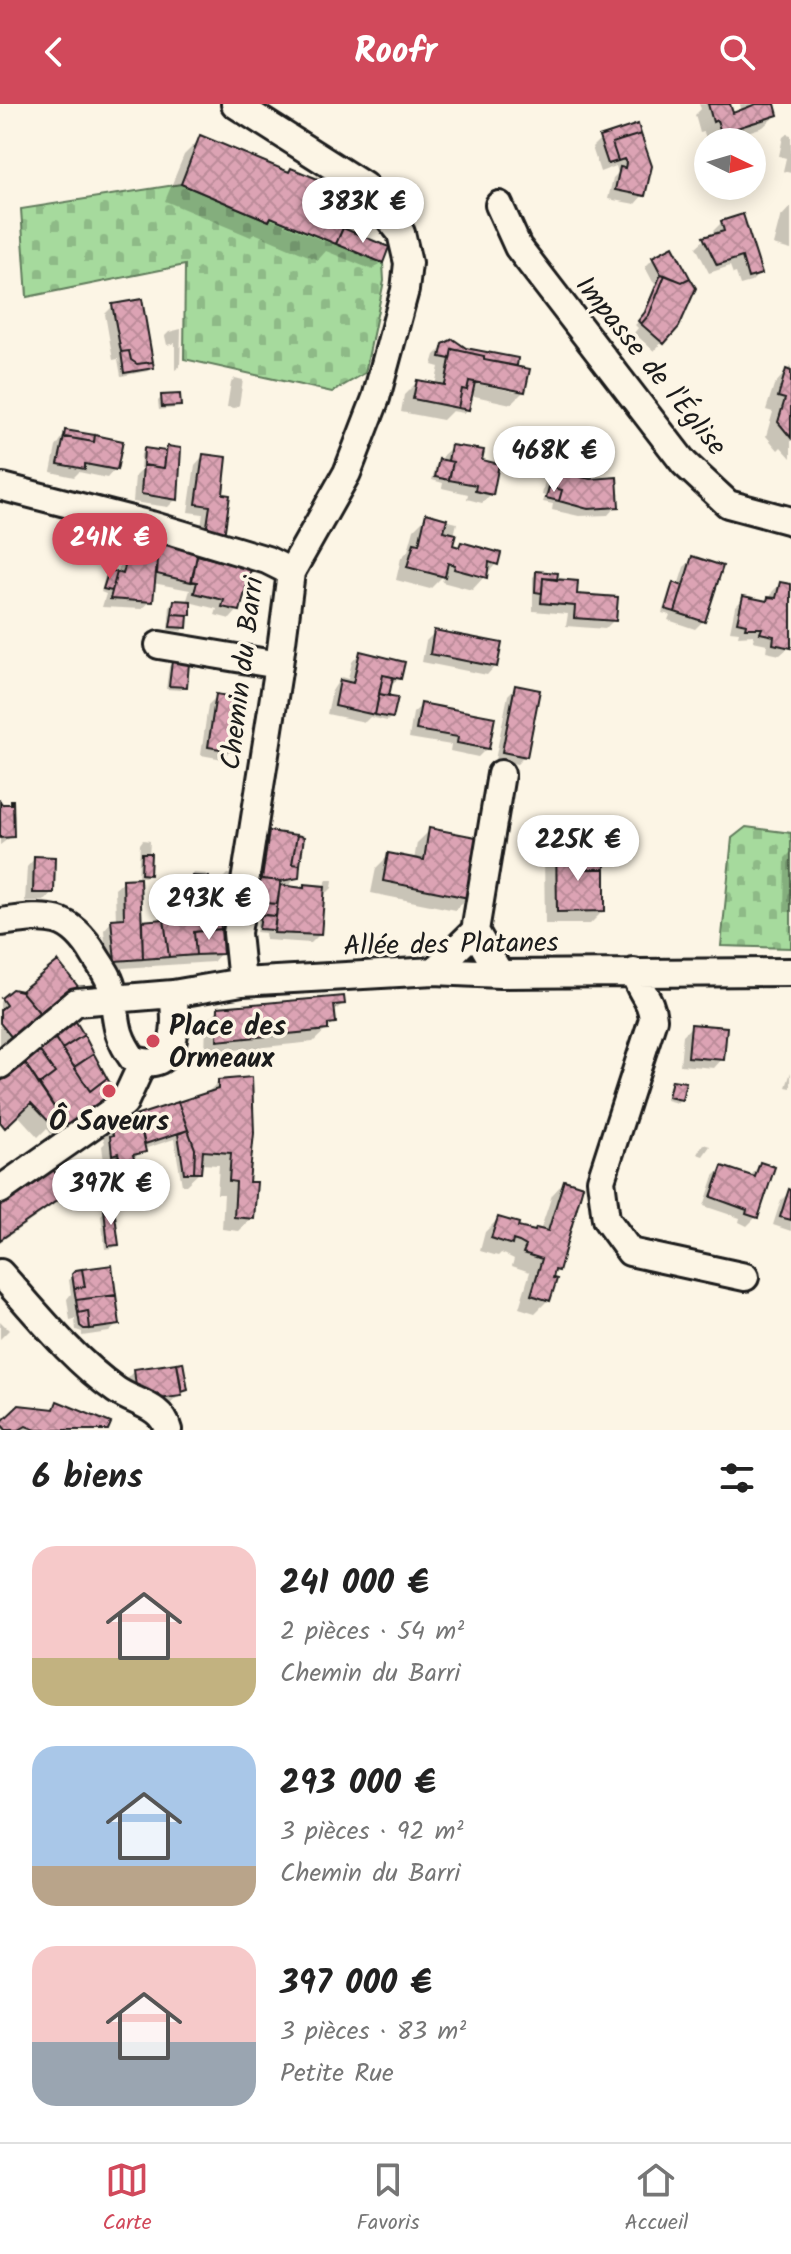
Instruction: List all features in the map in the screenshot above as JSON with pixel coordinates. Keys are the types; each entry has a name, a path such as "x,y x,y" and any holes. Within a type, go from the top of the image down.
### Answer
{"street":[{"path":"235,104 364,186 401,233 408,263 405,290 376,398 347,473 291,572"},
{"name":"Impasse de l'Église","path":"499,205 518,247 684,463 728,504 791,521"},
{"name":"Chemin du Barri","path":"3,487 151,525 267,560 291,572 237,933 242,982"},
{"path":"159,645 279,665"},
{"path":"434,971 475,931 501,774"},
{"path":"0,922 40,917 59,921 77,930 111,984 116,1030 133,1059 156,1062 167,1054 174,1041 176,1017 173,994"},
{"path":"475,931 500,974"},
{"name":"Allée des Platanes","path":"0,1065 76,1002 173,994 242,982 434,971 500,974 791,972"},
{"path":"634,972 639,988 652,1004 653,1019 601,1180 606,1219 630,1252 745,1277"},
{"path":"0,1190 124,1103 143,1062"},
{"path":"0,1273 69,1350 116,1390 158,1411 166,1421 168,1430"}],"green space":[{"path":"181,184 269,221 271,217 383,263 384,281 365,373 332,392 184,359 185,265 27,297 21,209"},
{"path":"746,827 791,833 791,948 721,946 732,838"}],"building":[{"path":"708,104 730,104 733,113 756,104 775,104 778,115 737,128 719,128 717,120 713,122"},
{"path":"638,124 641,134 612,143 618,161 608,164 599,137"},
{"path":"641,134 652,166 645,196 615,190 620,167 625,168 626,163 624,159 618,161 612,143"},
{"path":"200,135 289,172 291,168 357,195 336,244 271,217 269,221 181,184"},
{"path":"743,214 762,274 748,278 742,257 717,265 703,237 724,231 721,221"},
{"path":"343,228 389,247 383,263 336,244"},
{"path":"673,246 690,278 682,282 661,274 652,257"},
{"path":"661,274 665,275 649,315 641,324 638,321"},
{"path":"665,275 682,282 690,278 696,288 679,327 664,344 641,324 649,315"},
{"path":"142,299 153,362 137,364 131,360 129,351 121,352 112,304"},
{"path":"453,339 466,348 518,358 517,366 484,360 484,356 452,349 450,359 440,357 443,344"},
{"path":"452,349 484,356 484,360 530,369 525,392 469,381 467,390 462,389 458,408 413,399 417,380 445,385"},
{"path":"129,351 131,360 137,364 153,362 154,368 124,373 121,352"},
{"path":"786,369 791,371 791,438 778,422 785,399 778,397"},
{"path":"469,381 475,382 469,410 458,408 462,389 467,390"},
{"path":"180,394 181,406 162,407 161,395"},
{"path":"65,430 95,435 94,442 64,437"},
{"path":"95,435 123,441 117,470 85,464 85,469 58,464 64,437 94,442"},
{"path":"451,445 484,450 482,460 499,464 493,495 475,491 476,485 449,480 453,462 448,461"},
{"path":"167,446 181,448 178,500 141,494 143,465 164,468"},
{"path":"144,448 166,451 164,468 143,465"},
{"path":"203,454 227,457 223,494 230,495 224,537 206,532 210,506 196,504"},
{"path":"439,459 453,462 449,480 435,477"},
{"path":"553,470 590,479 617,477 619,507 588,509 559,501 562,490 549,487"},
{"path":"549,487 562,490 559,501 546,498"},
{"path":"426,513 447,519 444,531 456,534 453,545 459,547 461,542 501,553 498,565 489,562 487,578 454,569 455,565 448,563 445,577 407,567 414,543 419,544"},
{"path":"133,535 159,542 153,602 110,599 117,572 123,574"},
{"path":"159,542 198,552 191,582 157,574"},
{"path":"197,555 251,569 240,611 222,607 224,600 194,593 197,582 192,581"},
{"path":"692,556 723,566 705,622 675,612"},
{"path":"109,570 117,572 112,591 103,589"},
{"path":"536,571 558,573 557,580 543,578 542,593 535,592"},
{"path":"543,578 578,581 577,594 618,597 616,621 574,618 575,606 541,603"},
{"path":"673,582 683,586 675,612 665,609"},
{"path":"780,582 791,584 791,648 773,644 774,636 760,633 762,628 745,628 746,624 737,622 743,596 767,601 768,597 776,598"},
{"path":"174,600 191,601 191,615 172,614"},
{"path":"172,614 188,615 187,628 170,627"},
{"path":"434,630 502,643 497,667 430,654"},
{"path":"360,651 405,662 401,679 383,675 375,715 335,706 340,680 353,683"},
{"path":"172,661 189,663 187,687 169,686"},
{"path":"383,675 393,677 389,696 379,694"},
{"path":"515,685 540,690 527,757 502,752"},
{"path":"216,694 246,699 233,751 208,747"},
{"path":"379,694 398,697 393,718 375,715"},
{"path":"421,703 495,717 489,749 457,743 458,737 416,730"},
{"path":"11,800 14,837 0,838 0,801 11,804"},
{"path":"429,828 481,838 469,898 383,881 388,853 424,860"},
{"path":"269,831 297,835 292,864 300,865 299,878 281,881 262,879"},
{"path":"558,832 574,832 574,848 570,848 570,842 558,842"},
{"path":"297,835 304,837 300,865 292,864"},
{"path":"556,842 570,842 570,848 578,848 578,869 605,869 605,911 557,912"},
{"path":"578,848 605,848 605,869 578,869"},
{"path":"142,853 151,853 150,875 141,874"},
{"path":"34,856 55,857 54,893 33,893"},
{"path":"192,876 209,877 209,904 218,904 221,929 194,932 196,955 169,957 164,919 193,916"},
{"path":"140,878 143,959 115,961 111,919 124,918 123,879"},
{"path":"255,878 281,881 277,904 251,902"},
{"path":"304,884 325,886 321,935 274,933 280,885 304,888"},
{"path":"251,902 277,904 276,916 249,913"},
{"path":"193,905 193,916 164,919 162,908"},
{"path":"261,915 276,916 274,930 259,929"},
{"path":"164,919 169,957 143,959 142,921"},
{"path":"221,929 223,954 196,955 194,932"},
{"path":"58,961 80,989 44,1018 21,991"},
{"path":"12,989 21,991 44,1018 17,1044 0,1023 0,1010 6,1005 1,998"},
{"path":"344,996 345,1004 334,1005 336,1023 328,1024 328,1030 217,1041 218,1007"},
{"path":"75,1020 84,1035 62,1049 53,1035"},
{"path":"691,1024 727,1027 724,1060 688,1057"},
{"path":"53,1035 90,1091 107,1078 118,1097 70,1131 39,1085 55,1073 37,1047"},
{"path":"84,1035 94,1054 74,1067 62,1049"},
{"path":"37,1047 55,1073 39,1085 23,1060"},
{"path":"94,1054 107,1078 90,1091 74,1067"},
{"path":"23,1060 61,1117 53,1126 31,1103 5,1128 0,1122 0,1082"},
{"path":"252,1077 254,1133 249,1182 257,1182 254,1219 234,1217 236,1182 229,1181 231,1153 203,1151 201,1173 194,1173 195,1149 178,1102 218,1089 218,1080"},
{"path":"672,1080 686,1082 682,1100 668,1097"},
{"path":"178,1102 188,1130 145,1144 138,1115"},
{"path":"138,1115 146,1152 133,1155 136,1167 114,1173 112,1158 119,1156 118,1153 112,1155 110,1123"},
{"path":"188,1130 195,1149 194,1173 184,1173 178,1134"},
{"path":"760,1162 775,1167 758,1218 746,1214 747,1210 711,1197 722,1166 755,1177"},
{"path":"49,1163 68,1193 0,1240 0,1197"},
{"path":"564,1180 583,1186 559,1271 555,1270 553,1278 557,1279 550,1301 531,1295 542,1259 523,1253 526,1246 519,1242 513,1240 512,1245 491,1238 498,1217 519,1223 518,1227 548,1231"},
{"path":"107,1183 111,1200 82,1206 78,1189"},
{"path":"791,1190 791,1220 780,1217"},
{"path":"114,1208 119,1245 108,1246 104,1209"},
{"path":"112,1265 116,1295 76,1300 74,1288 85,1287 82,1269"},
{"path":"82,1269 85,1287 74,1288 72,1274"},
{"path":"116,1295 120,1325 90,1329 88,1311 78,1313 76,1300"},
{"path":"88,1311 90,1329 84,1329 80,1326 78,1313"},
{"path":"183,1362 188,1390 182,1392 177,1363"},
{"path":"177,1363 182,1396 158,1399 136,1387 134,1369"},
{"path":"57,1401 111,1423 108,1430 36,1430 26,1426 19,1430 6,1430 0,1423 19,1405 54,1409"}],"place":[{"name":"Place des Ormeaux","path":"153,1041"},
{"name":"Ô Saveurs","path":"109,1091"}]}
